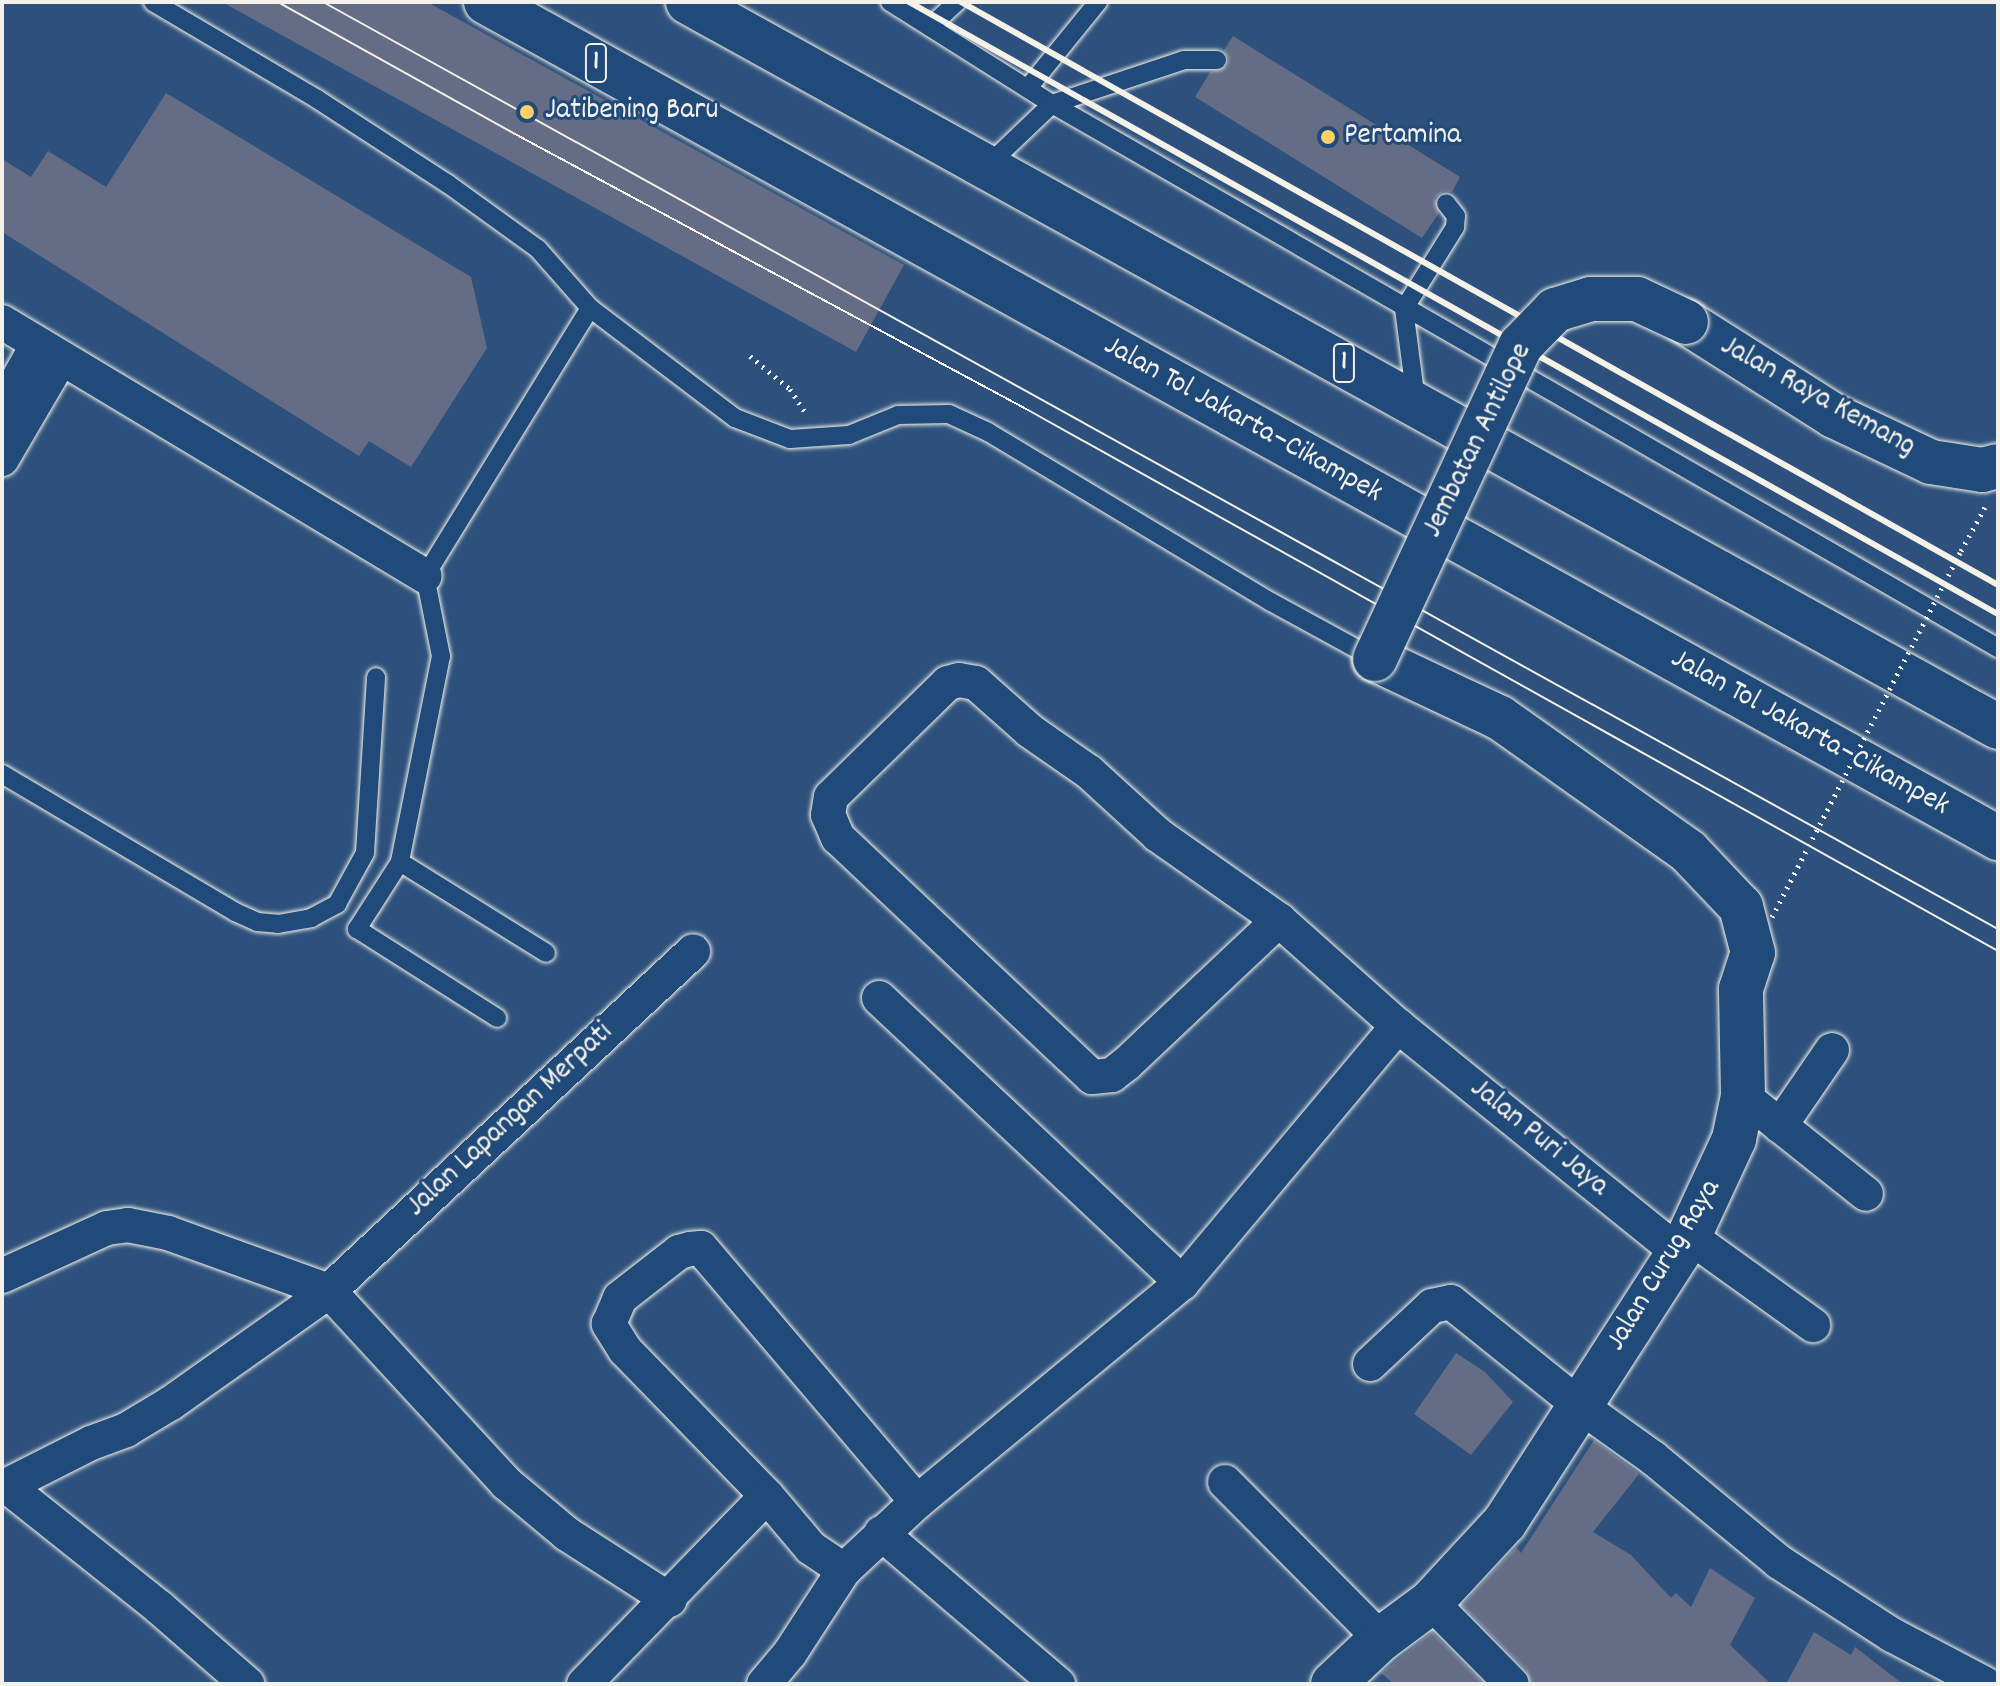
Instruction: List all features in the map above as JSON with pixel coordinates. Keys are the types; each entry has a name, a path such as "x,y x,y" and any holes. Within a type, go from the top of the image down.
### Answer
{"main road":[{"name":"Jalan Tol Jakarta–Cikampek","path":"486,2 1998,838"},
{"name":"1","path":"688,2 1416,401 1998,727"},
{"name":"Jembatan Antilope","path":"1375,659 1521,345 1555,310 1591,299 1637,299 1686,322"},
{"name":"Jalan Raya Kemang","path":"1686,322 1834,416 1931,462 1982,470 1994,482"},
{"name":"Jalan Curug Raya","path":"1333,1684 1381,1639 1431,1602 1505,1522 1684,1244 1722,1172 1734,1139 1743,1096 1741,989 1753,953 1741,907 1688,851 1500,718 1375,659"}],"street":[{"path":"2,322 425,576"},
{"path":"2,408 50,351"},
{"path":"2,459 50,351"},
{"name":"Jalan Puri Jaya","path":"1279,920 1126,1064 1112,1075 1092,1077 838,838 828,815 831,797 948,683 959,680 976,683 1030,731 1089,772 1158,835 1279,920 1398,1026 1684,1244 1813,1325"},
{"name":"Jalan Lapangan Merpati","path":"5,1488 91,1443 126,1430 171,1403 329,1291 693,951"},
{"path":"879,998 1182,1283"},
{"path":"764,1684 790,1653 844,1570 881,1533 1182,1283 1398,1026"},
{"path":"1780,1126 1832,1050"},
{"path":"1743,1096 1866,1194"},
{"path":"2,1276 107,1228 128,1225 168,1233 329,1291 470,1448 506,1483 567,1534 670,1600"},
{"path":"844,1570 811,1548 767,1496 625,1350 609,1324 620,1298 679,1252 701,1248 917,1502"},
{"path":"1370,1364 1432,1306 1451,1302 1579,1405 1653,1458 1779,1562 1892,1635 1985,1684"},
{"path":"1225,1482 1381,1639"},
{"path":"5,1488 160,1608 247,1684"},
{"path":"584,1684 670,1600 767,1496"},
{"path":"881,1533 1058,1684"},
{"path":"1431,1602 1512,1684"}],"lane":[{"path":"153,2 317,99 448,184 538,249 590,308 735,418 790,439 849,435 898,415 949,414 988,432 1271,602 1375,659"},
{"path":"890,2 1052,104 1998,648"},
{"path":"930,27 957,2"},
{"path":"1028,88 1098,2"},
{"path":"986,167 1052,104 1184,60 1217,60"},
{"path":"1416,401 1404,309 1455,227 1456,216 1446,203"},
{"path":"497,1018 357,929 400,862 441,656 425,576 590,308"},
{"path":"2,774 235,912 257,922 278,924 311,918 337,904 365,853 376,677"},
{"path":"400,862 546,953"}],"path":[{"path":"750,356 790,389 816,437"},
{"path":"1772,917 1994,482"}],"building":[{"path":"222,2 427,2 904,265 856,352"},
{"name":"Pertamina","path":"1233,36 1460,177 1452,192 1444,191 1435,198 1439,213 1422,238 1195,97 1210,72 1227,67 1229,59 1224,50"},
{"path":"166,93 471,277 487,348 411,467 369,441 359,456 2,232 2,159 31,177 48,151 106,187"},
{"path":"1456,1353 1485,1372 1513,1402 1471,1455 1414,1414"},
{"path":"1594,1440 1639,1474 1593,1532 1631,1555 1671,1598 1676,1593 1691,1607 1710,1568 1755,1598 1730,1645 1771,1684 1531,1684 1526,1670 1462,1605 1516,1547 1521,1553"},
{"path":"1432,1632 1484,1684 1394,1684 1381,1673"},
{"path":"1814,1632 1851,1655 1855,1647 1903,1684 1786,1684"}],"tram line":[{"path":"278,2 515,134 1028,410 1998,951"},
{"path":"323,2 1998,929"}],"railway":[{"path":"909,2 1998,614"},
{"path":"961,2 1998,585"}],"place":[{"name":"Jatibening Baru","path":"527,112"},
{"name":"Pertamina","path":"1328,137"}]}
